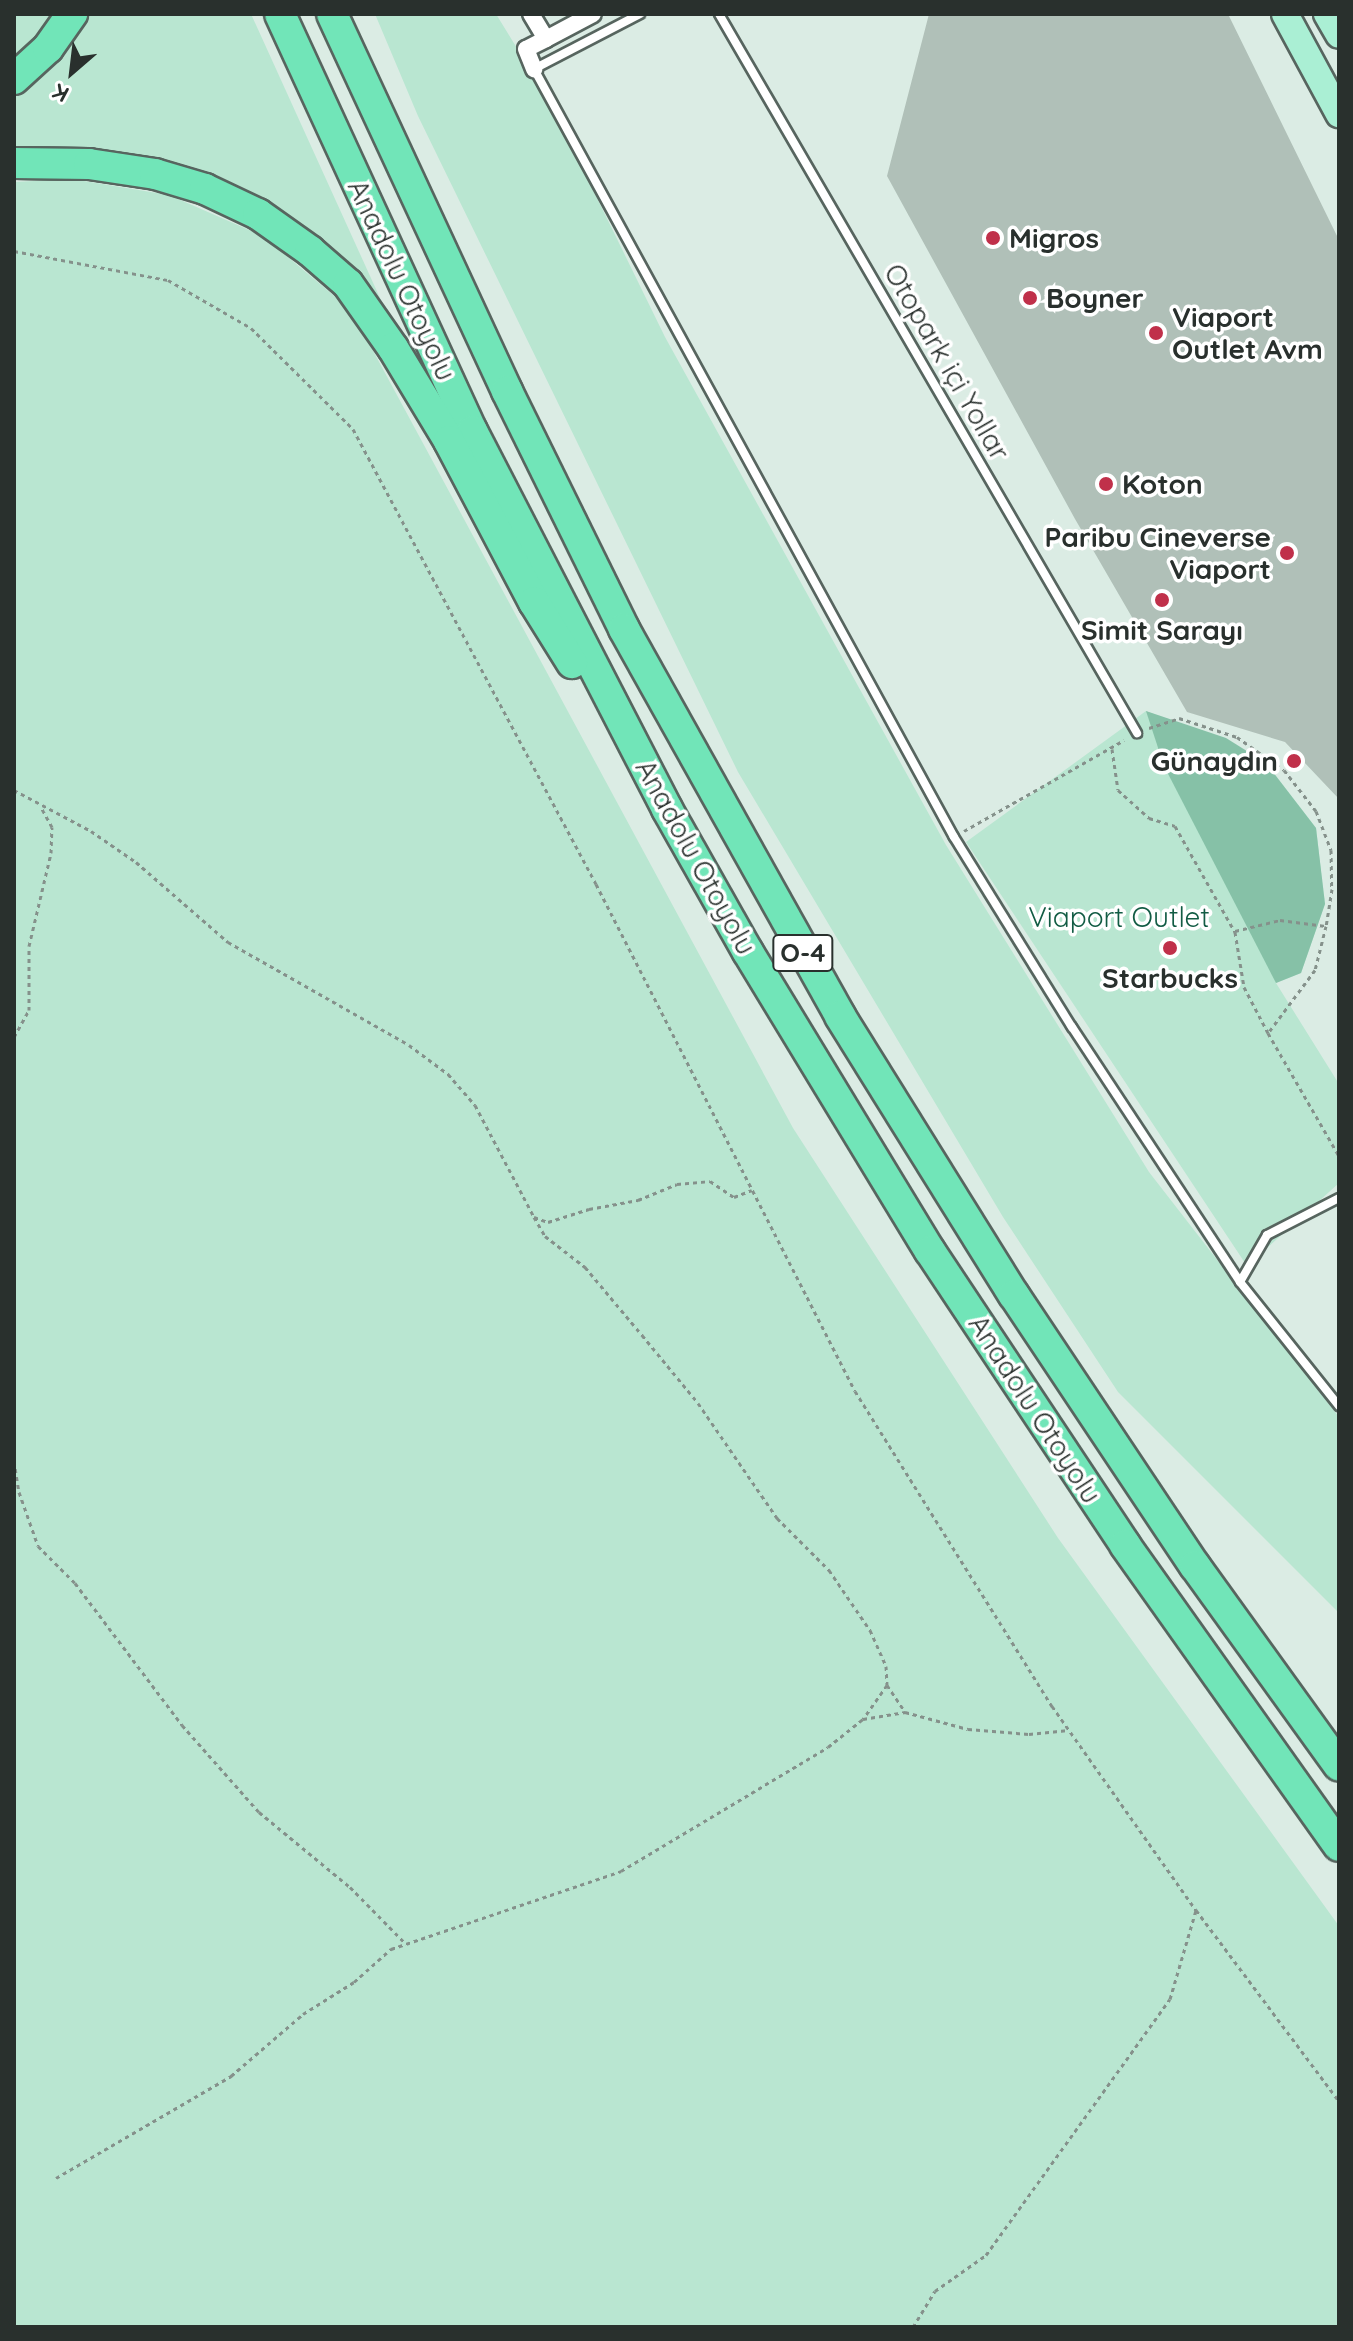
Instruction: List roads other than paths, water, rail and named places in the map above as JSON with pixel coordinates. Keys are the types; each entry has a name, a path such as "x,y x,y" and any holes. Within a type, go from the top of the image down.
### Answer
{"highway":[{"path":"14,79 48,48 72,14"},
{"name":"Anadolu Otoyolu","path":"280,14 472,431 667,809 756,966 930,1251 1125,1545 1339,1846"},
{"name":"Anadolu Otoyolu","path":"332,14 507,391 624,629 832,1003 1014,1295 1195,1566 1339,1766"},
{"path":"345,14 363,85"},
{"path":"14,163 89,164 155,174 205,189 258,214 310,251 348,284 393,348 449,441 534,602 667,809"}],"main road":[{"path":"1285,14 1339,114"},
{"path":"1327,14 1339,35"}],"street":[{"path":"531,14 546,39"},
{"path":"534,69 526,49 593,14"}],"lane":[{"path":"640,14 534,69 954,837 1072,1027 1240,1282 1339,1406"},
{"name":"Otopark içi Yollar","path":"719,14 1137,733"},
{"path":"1240,1282 1267,1235 1339,1198"}],"place":[{"name":"Migros","path":"993,238"},
{"name":"Boyner","path":"1030,298"},
{"name":"Viaport Outlet Avm","path":"1156,333"},
{"name":"Koton","path":"1106,484"},
{"name":"Paribu Cineverse Viaport","path":"1287,553"},
{"name":"Simit Sarayı","path":"1162,600"},
{"name":"Günaydın","path":"1294,761"},
{"name":"Starbucks","path":"1170,948"}],"park label":[{"name":"Viaport Outlet","path":"1119,917"}]}
